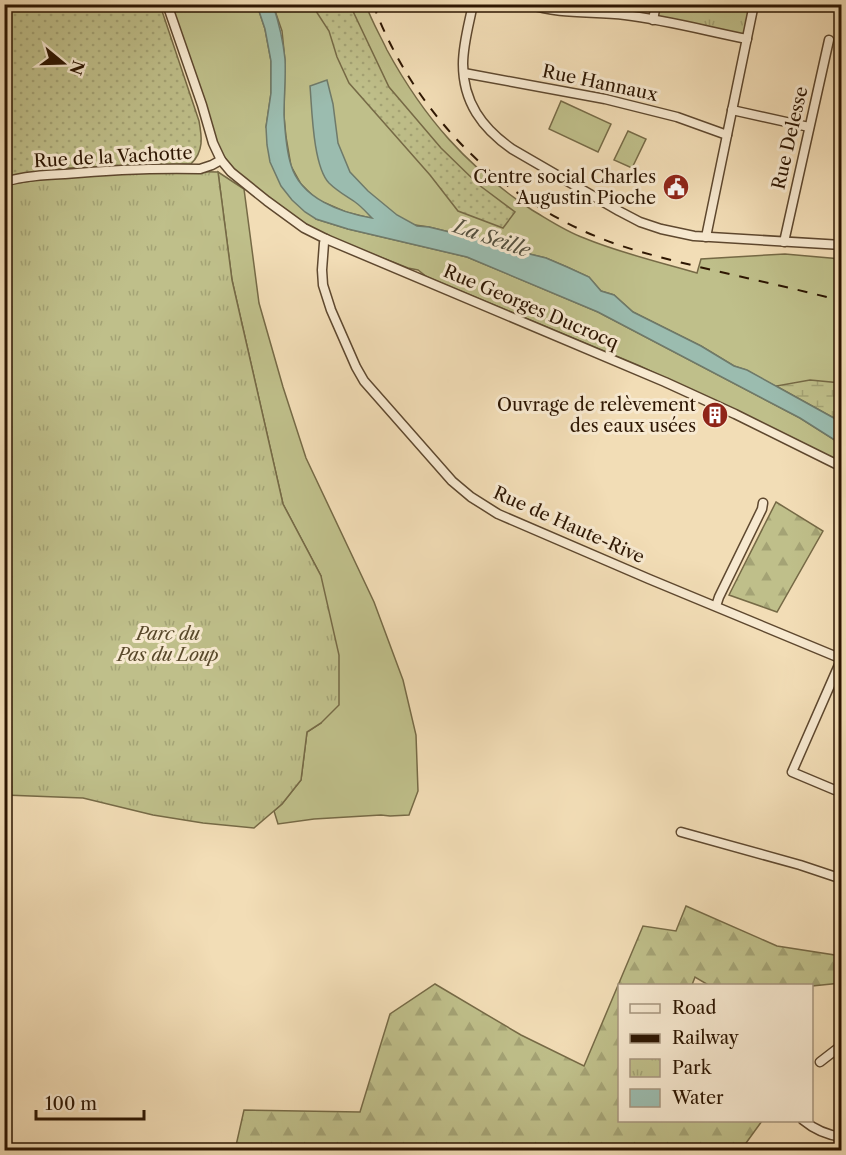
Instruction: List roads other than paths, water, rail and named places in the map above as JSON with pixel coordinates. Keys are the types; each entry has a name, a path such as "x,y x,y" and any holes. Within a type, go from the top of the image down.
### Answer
{"street":[{"path":"167,4 213,143 221,159"},
{"path":"473,4 463,62 469,97 478,117 497,138 512,149 640,222 661,229 694,236 842,245"},
{"path":"529,4 549,9 617,14 747,39"},
{"path":"653,20 656,4"},
{"path":"706,237 754,4"},
{"name":"Rue Delesse","path":"784,242 829,40"},
{"name":"Rue Hannaux","path":"464,73 605,99 677,117 727,135"},
{"path":"732,110 809,127"},
{"name":"Rue de la Vachotte","path":"4,182 12,179 86,172 200,169 221,159"},
{"name":"Rue Georges Ducrocq","path":"221,159 231,172 304,228 681,389 842,467"},
{"name":"Rue de Haute-Rive","path":"326,238 322,270 323,285 331,310 364,381 461,490 498,513 649,579 841,658"},
{"path":"716,606 762,510 763,503"},
{"path":"841,658 792,772 842,793"},
{"path":"681,832 842,879"},
{"path":"820,1062 842,1045"},
{"path":"805,1122 823,1133 842,1137"}],"water":[{"path":"257,5 273,5 277,18 285,59 284,115 288,153 296,177 313,195 336,208 372,218 358,204 329,183 320,164 314,137 310,86 327,80 338,143 350,172 368,191 397,215 417,226 482,240 492,239 513,250 546,258 589,277 601,291 614,295 633,312 701,346 734,366 747,370 841,422 841,444 800,418 598,312 467,257 348,229 316,219 305,212 281,186 270,162 266,127 271,93 271,61 265,29"}],"railway":[{"path":"373,4 412,82 438,117 467,150 499,179 534,204 572,226 630,249 842,301"}],"place":[{"name":"Centre social Charles Augustin Pioche","path":"676,187"},
{"name":"Ouvrage de relèvement des eaux usées","path":"715,415"}],"water label":[{"name":"La Seille","path":"492,238"}],"park label":[{"name":"Parc du Pas du Loup","path":"168,644"}]}
